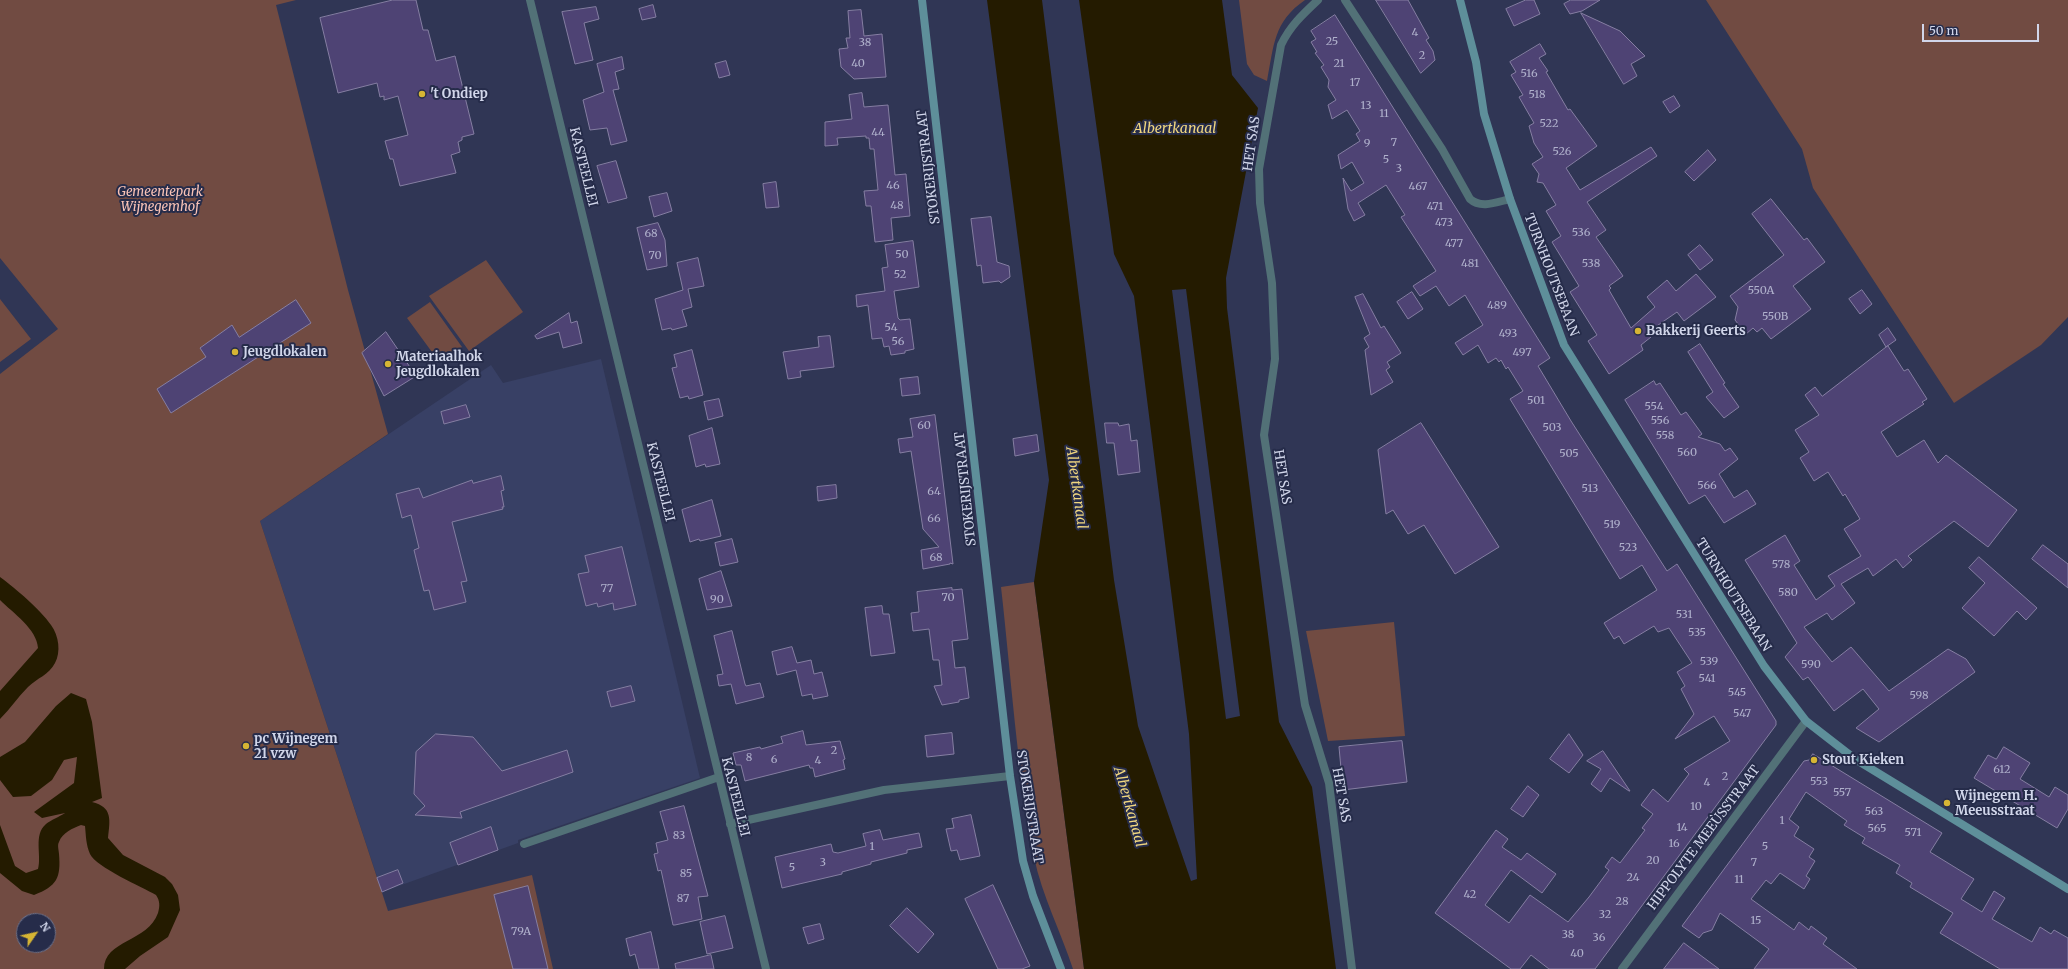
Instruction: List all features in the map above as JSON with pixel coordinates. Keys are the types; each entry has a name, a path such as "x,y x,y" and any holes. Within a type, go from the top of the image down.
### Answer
{"main road":[{"name":"STOKERIJSTRAAT","path":"922,0 1010,776 1023,860 1033,896 1061,969"},
{"name":"TURNHOUTSEBAAN","path":"1460,0 1476,62 1484,114 1510,199 1555,326 1568,353 1764,666 1806,721 1855,759 2068,889"}],"street":[{"name":"KASTEELLEI","path":"530,0 766,969"},
{"name":"HET SAS","path":"1318,0 1287,32 1281,45 1259,169 1260,203 1272,283 1275,359 1264,435 1305,705 1329,783 1352,969"},
{"path":"1345,0 1442,149 1474,202 1485,205 1510,199"},
{"name":"HIPPOLYTE MEEÙSSTRAAT","path":"1622,969 1806,721"},
{"path":"730,824 884,790 1010,776"},
{"path":"524,844 719,777"}],"shaded area":[{"path":"601,359 700,778 518,840 518,843 382,892 260,521 491,365 503,383"}],"green space":[{"name":"Gemeentepark Wijnegemhof","path":"0,0 296,0 276,5 348,290 388,434 260,521 388,911 532,875 553,969 0,969 0,374 58,329 0,258"},
{"path":"1239,0 1305,0 1294,8 1281,26 1274,46 1267,81 1254,75 1247,64"},
{"path":"1706,0 2068,0 2068,317 2041,345 1954,403 1813,188 1802,149"},
{"path":"486,260 523,312 469,351 429,296"},
{"path":"0,299 31,339 0,362"},
{"path":"430,302 462,347 440,363 407,318"},
{"path":"1034,582 1084,969 1073,969 1042,886 1034,857 1023,790 1001,587"},
{"path":"1394,622 1405,736 1328,741 1306,631"}],"water":[{"name":"Albertkanaal","path":"987,0 1042,0 1114,580 1138,726 1191,881 1197,879 1189,734 1134,296 1114,254 1079,0 1222,0 1232,75 1258,108 1226,278 1227,308 1279,722 1312,787 1336,969 1084,969 1034,582 1049,480","holes":["1186,289 1240,716 1226,719 1172,290"]},
{"path":"0,577 41,612 51,625 56,634 58,654 52,667 28,687 0,719 0,691 38,648 37,641 29,628 0,600"},
{"path":"71,693 86,699 92,722 102,798 92,802 104,807 109,815 108,838 123,855 165,877 172,884 178,895 180,910 168,937 140,956 125,969 104,969 106,959 118,946 137,936 153,923 158,913 159,901 156,895 110,871 94,859 90,854 86,840 85,826 81,825 71,829 60,839 58,845 58,875 53,884 42,892 34,895 22,891 0,873 0,825 15,866 26,873 38,869 39,839 42,829 46,824 65,813 42,818 34,812 74,783 77,757 64,760 52,780 31,796 13,797 0,780 0,757 25,742 56,706"}],"building":[{"name":"'t Ondiep","path":"393,0 416,0 423,30 428,30 436,61 455,56 474,134 462,137 462,140 458,142 460,152 451,155 456,173 400,186 393,159 390,159 385,141 408,135 398,96 384,100 384,96 380,97 377,83 338,93 320,18"},
{"path":"1376,0 1408,0 1429,38 1426,40 1433,51 1435,60 1421,73"},
{"path":"1526,0 1534,0 1540,14 1514,26 1506,9"},
{"path":"1571,0 1600,0 1582,11 1570,14 1564,4"},
{"path":"653,5 656,17 642,20 639,9"},
{"path":"596,7 599,19 584,23 593,60 575,64 562,12"},
{"path":"861,10 864,36 882,34 886,77 854,79 841,67 839,49 848,48 846,38 850,38 848,11"},
{"path":"1581,13 1620,31 1645,56 1631,64 1637,76 1624,84"},
{"path":"1335,15 1550,358 1538,366 1571,421 1667,571 1677,564 1776,721 1776,725 1595,969 1549,969 1531,955 1520,969 1511,969 1435,913 1496,830 1508,839 1502,847 1521,860 1527,853 1556,874 1542,893 1511,870 1485,905 1509,923 1530,895 1568,922 1609,870 1605,867 1612,857 1620,863 1645,830 1642,828 1653,814 1641,805 1653,789 1668,802 1689,774 1684,769 1730,741 1714,716 1675,739 1694,714 1681,689 1685,686 1677,672 1692,663 1669,628 1658,632 1654,626 1624,644 1619,636 1614,639 1604,623 1657,590 1642,565 1620,579 1510,399 1523,391 1508,367 1506,369 1501,360 1499,362 1496,358 1488,363 1478,345 1463,355 1455,343 1483,325 1465,295 1449,306 1436,286 1420,296 1413,286 1436,271 1401,217 1405,215 1386,185 1358,203 1365,215 1354,221 1348,209 1343,178 1351,191 1364,183 1352,162 1341,169 1338,155 1360,141 1356,134 1360,131 1347,110 1332,119 1328,105 1336,100 1328,87 1329,80 1321,67 1324,65 1315,53 1317,52 1311,42 1316,39 1311,31"},
{"path":"1540,44 1546,54 1539,58 1548,71 1546,72 1568,110 1570,109 1597,146 1566,168 1580,190 1651,147 1657,156 1587,202 1606,230 1596,237 1623,276 1609,286 1611,288 1609,290 1631,328 1655,307 1647,297 1667,280 1676,291 1696,274 1716,297 1684,321 1677,312 1648,332 1651,337 1641,345 1643,350 1609,374 1588,341 1597,335 1570,292 1579,286 1552,242 1561,236 1546,211 1556,205 1543,183 1537,182 1539,174 1532,164 1543,157 1534,143 1529,126 1534,123 1519,97 1523,95 1511,75 1516,72 1510,62"},
{"path":"622,57 624,69 615,72 619,89 613,90 627,141 611,145 607,128 590,130 583,100 604,92 597,64"},
{"path":"726,61 730,75 719,78 715,64"},
{"path":"862,93 864,107 888,105 895,175 906,174 910,216 891,218 893,240 875,242 871,206 866,206 864,191 878,190 874,149 870,149 869,138 866,138 866,136 837,138 838,145 825,146 825,122 852,119 849,95"},
{"path":"1674,96 1680,106 1670,113 1663,102"},
{"path":"1708,150 1716,160 1694,181 1685,172"},
{"path":"616,161 627,198 608,203 597,166"},
{"path":"776,182 779,207 766,208 763,184"},
{"path":"667,193 672,211 654,217 649,197"},
{"path":"1771,199 1804,240 1807,238 1825,262 1793,286 1811,309 1771,339 1762,328 1757,332 1753,328 1746,334 1735,320 1738,307 1730,296 1784,255 1752,214"},
{"path":"991,217 997,262 1009,266 1010,277 1001,283 999,281 983,283 981,265 977,266 971,219"},
{"path":"658,223 665,240 667,266 647,270 637,228"},
{"path":"913,241 919,287 894,291 898,318 900,320 910,319 914,349 905,351 905,353 891,355 889,346 884,347 882,338 872,339 868,305 857,307 856,295 885,291 882,268 888,267 885,245"},
{"path":"1700,245 1713,260 1700,270 1688,255"},
{"path":"698,258 704,286 688,289 692,307 682,310 687,326 672,330 671,328 662,330 655,299 683,290 677,263"},
{"path":"1862,290 1872,304 1860,314 1849,299"},
{"path":"1412,292 1423,309 1408,319 1397,302"},
{"path":"1363,294 1381,328 1384,326 1401,353 1387,362 1390,367 1386,370 1393,382 1371,395 1365,350 1369,347 1364,338 1370,334 1355,297"},
{"name":"Jeugdlokalen","path":"296,300 311,323 171,413 157,389 206,357 200,348 232,325 239,337"},
{"path":"569,313 571,323 577,321 582,343 563,348 559,332 537,339 535,336"},
{"path":"1888,328 1896,340 1886,347 1879,335"},
{"name":"Materiaalhok Jeugdlokalen","path":"386,332 416,376 384,396 362,353"},
{"path":"830,336 834,367 800,371 801,377 788,379 783,352 819,347 818,337"},
{"path":"1700,344 1725,383 1723,384 1739,407 1724,418 1706,397 1713,392 1688,352"},
{"path":"1888,346 1904,371 1908,369 1927,399 1922,402 1924,404 1881,432 1897,457 1924,440 1938,463 1946,455 2017,510 1988,547 1954,521 1908,556 1912,560 1903,568 1896,559 1873,576 1868,568 1841,584 1855,603 1832,620 1827,613 1804,627 1832,662 1851,647 1889,691 1948,649 1966,659 1975,672 1879,742 1856,728 1879,709 1863,689 1834,711 1808,677 1803,680 1785,657 1797,643 1745,560 1785,535 1800,561 1794,565 1816,600 1835,586 1828,576 1861,556 1844,529 1860,519 1845,494 1843,496 1828,472 1814,481 1800,458 1809,452 1795,430 1819,415 1805,395 1815,387 1822,396"},
{"path":"692,350 703,395 689,399 688,396 680,398 672,368 677,367 674,355"},
{"path":"918,377 920,394 902,396 900,379"},
{"path":"1654,381 1656,385 1660,383 1681,415 1686,412 1702,434 1698,437 1720,444 1725,451 1730,448 1738,459 1719,474 1734,498 1747,490 1756,504 1724,523 1705,495 1689,504 1625,400"},
{"path":"719,399 723,416 708,420 704,402"},
{"path":"466,405 470,417 444,424 441,412"},
{"path":"935,415 953,564 950,563 923,569 921,550 939,547 923,529 911,451 900,453 898,439 913,437 910,419"},
{"path":"1105,423 1118,423 1119,426 1129,424 1131,441 1137,440 1140,472 1118,475 1114,443 1107,443"},
{"path":"1421,423 1499,547 1455,574 1424,525 1408,534 1393,510 1386,514 1378,450"},
{"path":"712,428 720,464 706,467 705,464 696,467 689,436"},
{"path":"1037,435 1039,451 1015,456 1013,439"},
{"path":"501,476 504,490 501,491 504,507 502,507 503,509 452,522 467,581 461,582 466,602 434,610 429,590 424,591 414,550 419,548 411,515 402,518 396,494 419,488 423,498 472,480 473,483"},
{"path":"836,485 837,498 818,501 817,487"},
{"path":"712,500 721,536 700,541 699,539 690,542 682,510"},
{"path":"732,539 738,562 720,566 715,543"},
{"path":"2043,545 2068,564 2068,588 2032,559"},
{"path":"622,547 636,605 614,610 613,603 598,607 597,603 586,606 578,574 589,572 585,556"},
{"path":"1979,557 2037,608 2026,620 2017,611 1994,636 1962,608 1985,583 1969,568"},
{"path":"721,571 732,606 707,610 699,579"},
{"path":"952,588 952,590 962,589 968,639 952,641 955,668 965,667 969,698 959,700 959,702 942,705 934,686 942,685 939,660 933,660 929,629 913,631 911,613 919,612 917,592"},
{"path":"882,606 883,614 889,614 895,653 871,656 865,608"},
{"path":"732,631 745,684 746,686 760,683 764,697 736,704 731,684 719,686 717,675 723,674 714,636"},
{"path":"792,647 797,663 811,660 814,674 822,672 828,696 813,699 812,694 802,696 796,670 777,675 772,652"},
{"path":"631,686 635,701 611,707 607,692"},
{"path":"803,731 806,745 840,741 845,759 843,760 845,769 815,777 813,768 810,768 809,765 745,781 741,765 736,765 733,753 760,747 761,749 783,743 781,737"},
{"path":"952,733 954,754 927,757 925,736"},
{"path":"436,734 473,737 502,771 567,750 573,772 460,812 462,818 415,815 425,806 414,794 416,752"},
{"path":"1569,734 1583,755 1569,773 1550,759"},
{"path":"1402,741 1407,782 1343,790 1339,747"},
{"path":"2004,747 2030,763 2020,779 2049,797 2055,787 2068,795 2068,809 2057,828 1974,778 1988,755 1996,759"},
{"path":"1603,751 1630,791 1610,778 1601,792 1591,784 1601,769 1587,761"},
{"path":"1813,754 1942,833 1930,852 1974,879 1961,899 1982,912 1994,891 2005,898 1992,919 2032,942 2040,927 2051,934 2054,930 2068,938 2068,969 2000,969 1940,933 1953,913 1910,887 1912,883 1896,873 1900,865 1862,843 1865,838 1844,825 1847,821 1806,792 1789,819 1799,827 1794,836 1814,849 1809,857 1815,861 1806,876 1810,879 1804,889 1780,873 1771,884 1766,880 1751,899 1794,930 1799,922 1809,930 1811,926 1827,938 1823,944 1857,969 1754,969 1769,949 1720,913 1712,930 1703,933 1699,938 1682,926 1804,761 1809,760"},
{"path":"1528,786 1539,795 1523,817 1511,809"},
{"path":"684,806 708,896 698,897 702,919 673,925 661,870 658,871 654,854 658,853 656,843 668,840 660,812"},
{"path":"971,815 980,856 960,860 957,850 951,851 946,829 954,828 952,819"},
{"path":"491,827 498,850 458,865 450,843"},
{"path":"880,830 883,840 919,833 922,847 907,850 907,853 871,862 871,864 842,872 842,874 782,888 775,857 831,844 833,852 838,853 866,846 863,834"},
{"path":"398,870 403,883 382,892 377,878"},
{"path":"993,885 1030,966 1022,969 998,969 965,899"},
{"path":"528,886 548,969 513,969 494,895"},
{"path":"907,908 934,934 918,953 890,926"},
{"path":"725,916 733,948 707,954 700,922"},
{"path":"820,924 824,939 808,944 803,928"},
{"path":"651,932 659,969 639,969 635,954 630,956 626,939"},
{"path":"1684,943 1719,969 1664,969"},
{"path":"711,955 714,969 676,969 675,964"}],"place":[{"name":"'t Ondiep","path":"422,94"},
{"name":"Bakkerij Geerts","path":"1638,331"},
{"name":"Jeugdlokalen","path":"235,352"},
{"name":"Materiaalhok Jeugdlokalen","path":"388,364"},
{"name":"pc Wijnegem 21 vzw","path":"246,746"},
{"name":"Stout Kieken","path":"1814,760"},
{"name":"Wijnegem H. Meeusstraat","path":"1947,803"}]}
